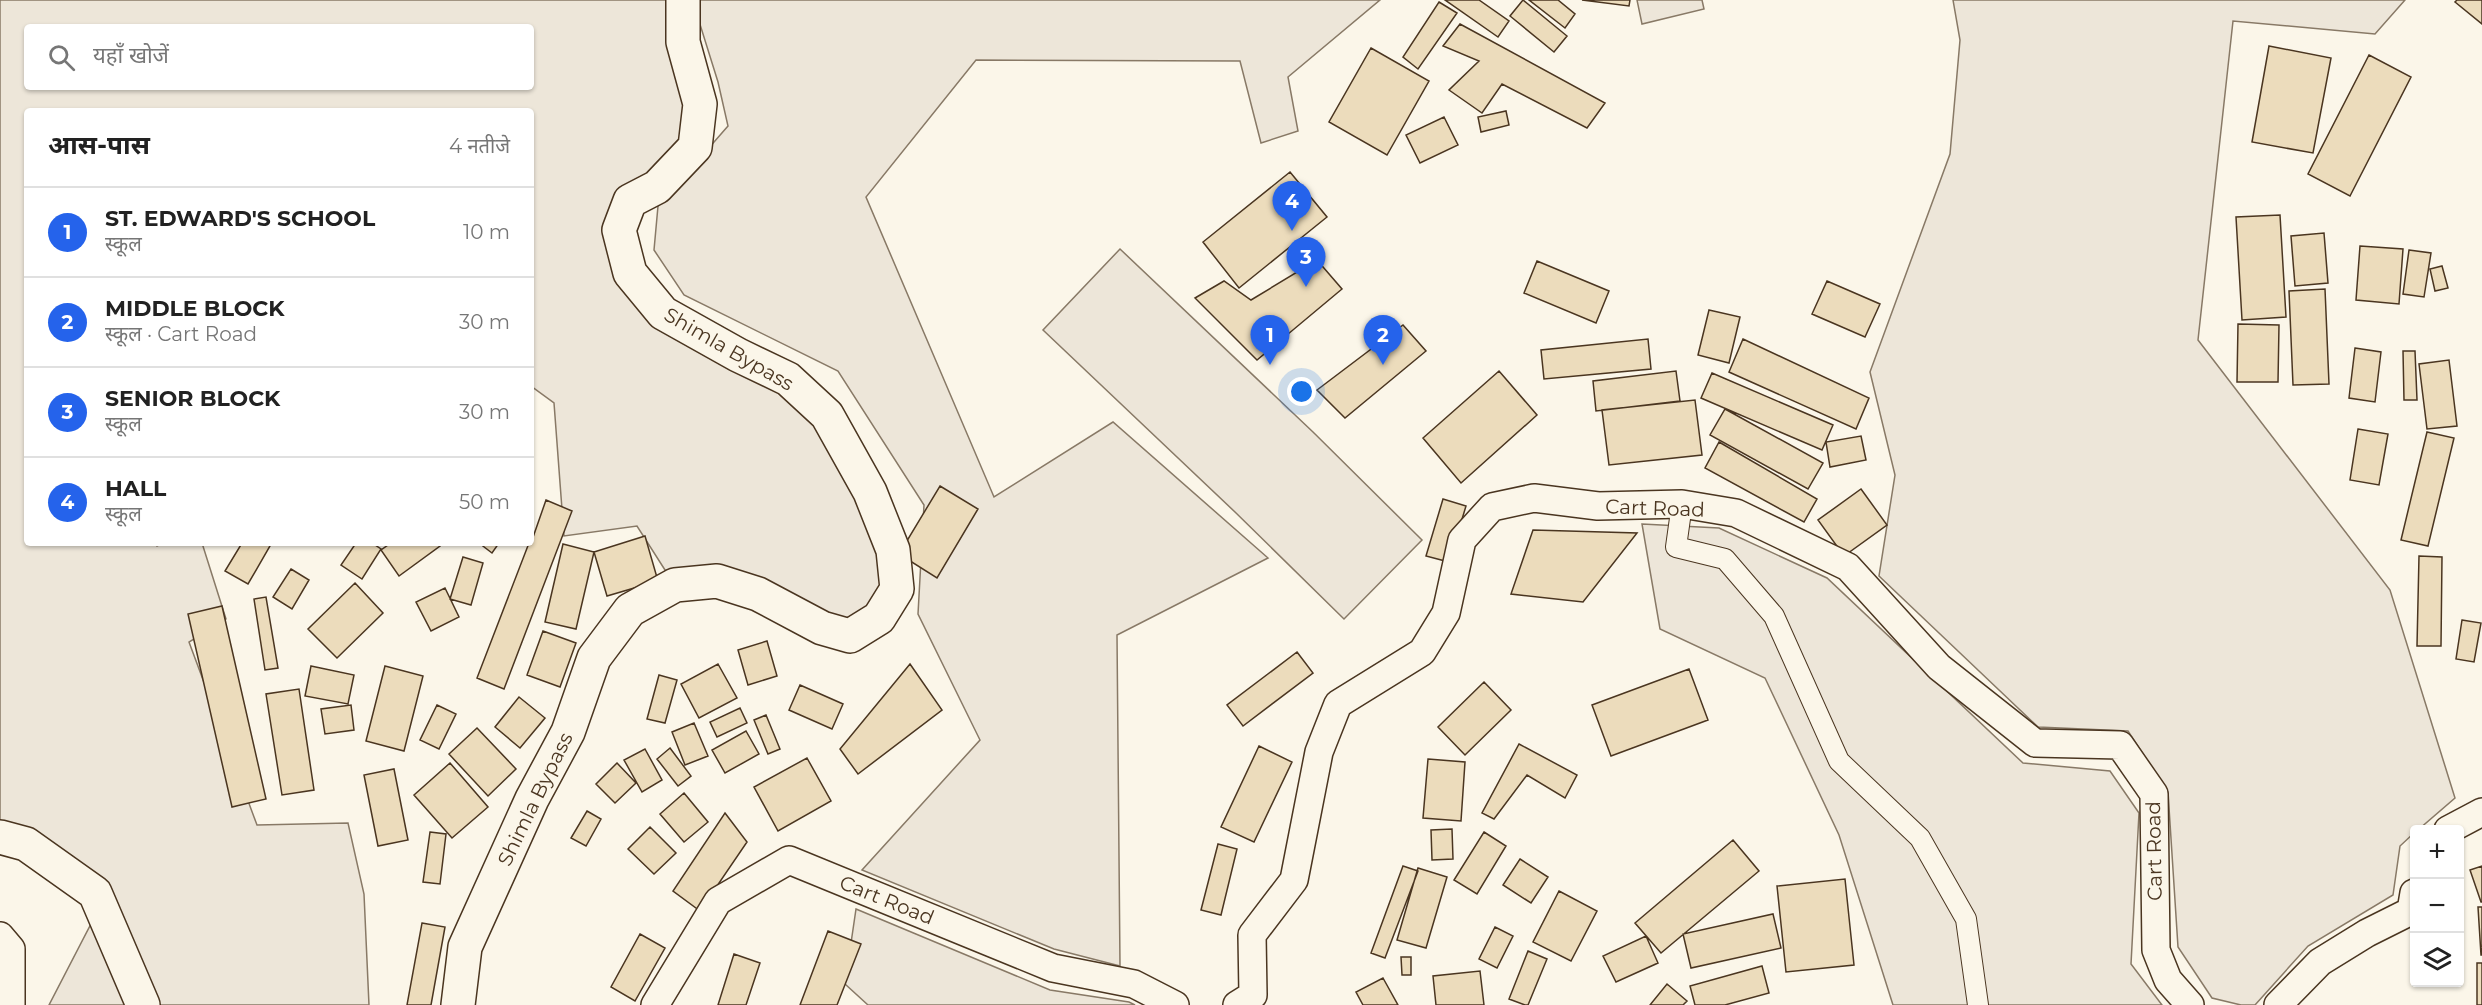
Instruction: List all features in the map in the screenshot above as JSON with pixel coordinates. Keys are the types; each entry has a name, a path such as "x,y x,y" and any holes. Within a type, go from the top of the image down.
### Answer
{"highway":[{"name":"Shimla Bypass","path":"458,1005 465,947 532,799 568,732 594,658 630,610 675,585 717,581 758,594 822,628 850,636 879,618 897,589 893,550 870,492 827,415 788,379 738,355 663,313 630,273 618,230 630,201 657,187 695,147 700,104 683,42 683,0"},
{"path":"0,837 26,844 94,893 143,1005"}],"main road":[{"name":"Cart Road","path":"1237,1005 1253,995 1252,935 1294,880 1319,752 1338,704 1422,652 1446,613 1462,540 1492,507 1534,498 1598,506 1682,504 1736,513 1848,567 1939,667 2035,743 2120,745 2154,794 2156,950 2168,980 2190,1005"},
{"path":"2457,825 2482,812"},
{"name":"Cart Road","path":"655,1005 718,901 789,860 1053,968 1134,984 1175,1005"},
{"path":"2278,1005 2320,962 2367,933 2410,912"},
{"path":"0,936 11,949 11,1005"}],"street":[{"path":"1682,504 1676,547 1725,559 1774,616 1839,761 1920,838 1966,919 1978,1005"}],"shaded area":[{"path":"0,0 673,0 690,104 686,145 621,200 623,278 736,363 820,421 863,499 887,590 846,627 718,574 665,570 637,526 564,536 554,403 534,388 534,108 24,108 24,546 203,546 226,619 189,642 257,825 348,823 364,894 369,1005 49,1005 110,887 0,828"},
{"path":"699,0 1380,0 1288,77 1298,131 1261,143 1240,61 976,60 866,197 994,497 1113,422 1268,558 1117,635 1120,966 1054,949 862,870 980,740 918,614 924,505 838,371 684,295 654,250 658,206 728,126 718,82 698,18"},
{"path":"1637,0 1702,0 1704,9 1642,24"},
{"path":"1953,0 2405,0 2375,34 2233,21 2198,340 2390,590 2455,798 2424,825 2410,825 2410,837 2400,846 2393,895 2308,946 2255,1005 2241,1005 2212,998 2178,947 2168,792 2128,731 2038,727 1879,576 1895,475 1870,372 1950,154 1960,40"},
{"path":"1120,249 1313,432 1422,540 1344,619 1043,330"},
{"path":"1642,524 1719,528 1827,578 2023,763 2110,771 2139,813 2131,964 2162,1005 1893,1005 1839,835 1765,678 1660,629"},
{"path":"856,909 1050,990 1129,1002 1135,1005 868,1005 845,984"}],"building":[{"path":"1445,0 1479,0 1509,21 1498,37"},
{"path":"1523,0 1567,36 1554,52 1510,16"},
{"path":"1529,0 1558,0 1575,14 1565,28"},
{"path":"1582,0 1630,0 1629,6"},
{"path":"2457,0 2482,0 2482,24 2455,2"},
{"path":"1439,2 1457,13 1418,69 1403,57"},
{"path":"1460,24 1605,103 1587,128 1502,84 1482,113 1449,90 1479,61 1443,46"},
{"path":"2269,46 2331,58 2313,153 2252,142"},
{"path":"1371,48 1429,81 1387,155 1329,122"},
{"path":"2369,55 2411,77 2350,196 2308,174"},
{"path":"1506,111 1509,125 1481,132 1478,117"},
{"path":"1444,117 1458,145 1420,163 1406,135"},
{"path":"1290,172 1327,217 1239,288 1203,242"},
{"path":"2280,215 2286,317 2242,320 2236,217"},
{"path":"2324,233 2328,283 2295,286 2291,236"},
{"path":"2360,246 2403,249 2399,304 2356,300"},
{"path":"2409,250 2431,253 2424,297 2403,294"},
{"path":"1317,260 1342,289 1257,360 1195,298 1224,281 1251,300"},
{"path":"1537,261 1609,291 1596,323 1524,293"},
{"path":"2442,266 2448,288 2435,291 2430,269"},
{"path":"1827,281 1880,304 1865,337 1812,314"},
{"path":"2325,289 2329,384 2293,385 2289,291"},
{"path":"1709,310 1740,317 1729,363 1698,355"},
{"path":"2238,324 2279,325 2278,382 2237,382"},
{"path":"1403,325 1426,351 1345,418 1317,390"},
{"path":"1648,339 1651,369 1544,379 1541,350"},
{"path":"1743,339 1869,398 1856,429 1729,372"},
{"path":"2355,348 2381,352 2375,402 2349,398"},
{"path":"2403,351 2415,351 2417,400 2404,400"},
{"path":"2449,360 2457,426 2427,429 2419,364"},
{"path":"1499,371 1537,415 1461,483 1423,438"},
{"path":"1676,371 1680,401 1596,411 1593,381"},
{"path":"1712,373 1833,425 1822,450 1701,398"},
{"path":"1695,400 1702,455 1609,465 1602,410"},
{"path":"1725,409 1823,463 1808,489 1710,435"},
{"path":"2358,429 2388,434 2379,485 2350,480"},
{"path":"2427,432 2454,438 2428,546 2401,540"},
{"path":"1861,436 1866,460 1830,467 1826,442"},
{"path":"1719,442 1817,499 1804,522 1705,468"},
{"path":"940,486 978,509 937,578 899,554"},
{"path":"1861,489 1887,525 1844,556 1818,520"},
{"path":"1443,499 1466,506 1449,562 1426,556"},
{"path":"546,500 572,511 504,689 477,678 528,546 534,546 534,534"},
{"path":"1533,530 1637,533 1583,602 1511,594"},
{"path":"645,536 658,581 607,596 594,552"},
{"path":"563,544 594,552 576,629 545,622"},
{"path":"240,546 270,546 248,584 225,571"},
{"path":"354,546 376,546 381,549 362,579 341,565"},
{"path":"387,546 440,546 399,576 381,550"},
{"path":"483,546 497,546 492,553"},
{"path":"2419,556 2442,557 2441,646 2417,646"},
{"path":"463,557 483,563 471,605 450,599"},
{"path":"291,569 309,580 292,609 273,597"},
{"path":"355,583 383,613 337,658 308,629"},
{"path":"445,588 459,617 431,631 416,602"},
{"path":"266,597 278,668 265,670 254,599"},
{"path":"222,606 266,799 232,807 188,614"},
{"path":"2462,620 2481,623 2474,662 2456,659"},
{"path":"543,631 576,643 560,687 527,675"},
{"path":"767,641 777,676 748,685 738,650"},
{"path":"1297,652 1313,673 1243,726 1227,705"},
{"path":"718,664 737,698 699,718 681,684"},
{"path":"910,664 942,710 858,774 840,749"},
{"path":"311,666 354,675 348,704 305,696"},
{"path":"385,666 423,676 404,751 366,741"},
{"path":"1689,669 1708,720 1611,756 1592,705"},
{"path":"659,675 677,680 665,723 647,719"},
{"path":"1484,682 1511,710 1465,755 1438,727"},
{"path":"800,685 843,704 832,729 789,710"},
{"path":"299,689 314,790 282,795 266,694"},
{"path":"519,697 545,718 520,748 495,727"},
{"path":"351,705 354,730 325,734 321,709"},
{"path":"437,705 456,714 439,749 420,740"},
{"path":"740,708 747,723 717,737 710,722"},
{"path":"766,715 780,749 768,754 754,720"},
{"path":"694,723 708,756 685,765 672,732"},
{"path":"477,728 516,769 488,796 449,754"},
{"path":"746,731 759,754 725,773 712,750"},
{"path":"1519,744 1577,775 1565,798 1527,775 1494,819 1482,813"},
{"path":"1259,746 1292,762 1254,842 1221,827"},
{"path":"670,748 691,776 678,786 657,759"},
{"path":"645,749 662,780 642,792 624,760"},
{"path":"807,758 831,801 778,831 754,787"},
{"path":"1428,759 1465,762 1461,821 1423,818"},
{"path":"450,763 488,807 452,838 414,795"},
{"path":"617,763 636,783 615,803 596,784"},
{"path":"394,769 408,840 378,846 364,775"},
{"path":"684,793 708,822 684,842 660,814"},
{"path":"587,811 601,819 586,846 571,838"},
{"path":"725,813 747,842 700,911 673,891"},
{"path":"650,827 676,853 654,874 628,849"},
{"path":"1452,829 1453,859 1432,860 1431,830"},
{"path":"430,832 446,834 440,884 423,882"},
{"path":"1484,832 1506,846 1477,894 1454,880"},
{"path":"1733,840 1759,871 1661,953 1635,923"},
{"path":"1218,844 1237,849 1221,915 1201,910"},
{"path":"1520,859 1548,877 1531,903 1503,885"},
{"path":"1403,866 1418,871 1385,958 1371,953"},
{"path":"2482,866 2482,902 2481,902 2470,870"},
{"path":"1418,868 1447,877 1426,948 1397,940"},
{"path":"1845,879 1854,965 1786,972 1777,886"},
{"path":"1559,891 1597,911 1571,961 1533,942"},
{"path":"2478,907 2482,907 2482,955 2481,955"},
{"path":"1773,914 1781,948 1691,968 1683,934"},
{"path":"422,923 445,927 431,1005 407,1005"},
{"path":"1495,927 1513,936 1497,968 1479,959"},
{"path":"828,931 861,944 837,1005 800,1005"},
{"path":"640,934 665,948 635,1001 611,987"},
{"path":"1646,936 1658,963 1616,982 1603,956"},
{"path":"1528,951 1547,959 1528,1005 1525,1005 1509,999"},
{"path":"734,954 760,963 746,1005 718,1005"},
{"path":"1401,957 1411,957 1411,975 1402,975"},
{"path":"2477,963 2482,963 2482,1005 2477,1005"},
{"path":"1762,966 1769,993 1725,1005 1695,1005 1690,986"},
{"path":"1480,971 1484,1005 1436,1005 1433,976"},
{"path":"1383,978 1398,1005 1363,1005 1356,992"},
{"path":"1667,984 1687,1001 1683,1005 1650,1005"}],"place":[{"name":"HALL","path":"1292,231"},
{"name":"SENIOR BLOCK","path":"1306,287"},
{"name":"ST. EDWARD'S SCHOOL","path":"1270,365"},
{"name":"MIDDLE BLOCK","path":"1383,365"}]}
